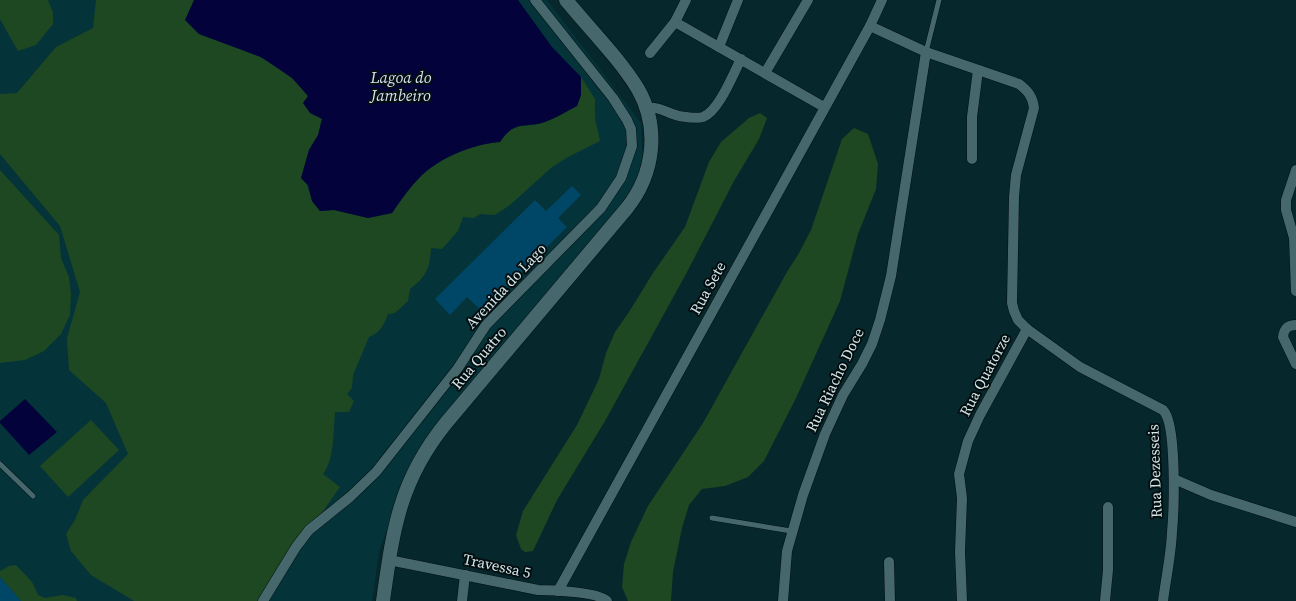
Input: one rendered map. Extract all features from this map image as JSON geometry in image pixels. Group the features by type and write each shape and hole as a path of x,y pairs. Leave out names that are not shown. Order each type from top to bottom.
{"main road":[{"name":"Rua Quatro","path":"383,601 392,540 402,500 409,482 428,446 635,198 647,173 652,147 651,133 646,108 638,90 625,70 566,0"}],"street":[{"name":"Avenida do Lago","path":"263,601 296,547 309,530 350,497 376,472 458,368 486,325 601,208 621,178 632,146 631,129 627,120 613,98 535,0"},
{"path":"719,46 738,0"},
{"path":"765,73 808,0"},
{"name":"Rua Sete","path":"558,590 870,26 882,0"},
{"path":"650,53 675,22 683,1"},
{"path":"675,22 824,107"},
{"path":"870,26 926,52 978,70 972,117 972,159"},
{"name":"Rua Riacho Doce","path":"783,601 786,551 791,531 825,434 843,395 865,357 880,320 892,276 926,52"},
{"path":"646,108 655,107 688,118 703,117 716,106 741,59"},
{"name":"Rua Quatorze","path":"962,601 960,552 962,498 958,474 968,441 980,415 1027,329 1018,320 1012,304 1014,197 1016,174 1034,108 1034,101 1030,94 1019,84 978,70"},
{"path":"1296,170 1286,200 1286,210 1294,238 1296,291"},
{"path":"1296,325 1290,325 1286,328 1283,337 1296,364"},
{"name":"Rua Dezesseis","path":"1027,329 1080,367 1166,412 1171,430 1174,479 1172,532 1163,601"},
{"path":"1174,479 1211,495 1296,522"},
{"path":"1106,601 1108,506"},
{"name":"Travessa 5","path":"389,560 538,590 558,590 603,599"},
{"path":"889,562 890,601"},
{"path":"462,601 465,575"},
{"path":"537,601 538,590"}],"lane":[{"path":"926,52 940,0"},
{"path":"0,464 33,496"},
{"path":"712,518 791,531"}],"shaded area":[{"path":"0,0 547,0 641,123 643,166 626,206 404,485 379,551 372,601 0,601"}],"green space":[{"path":"0,0 48,0 53,13 53,24 36,45 18,51 0,19"},
{"path":"96,0 194,0 199,34 260,57 282,70 297,82 322,119 318,135 309,150 301,178 307,185 312,201 320,211 334,210 368,218 392,213 417,180 429,169 448,157 479,145 500,142 505,135 515,128 545,122 577,106 581,95 581,77 595,99 595,118 600,141 552,167 510,205 495,215 480,214 474,218 463,217 458,231 442,249 431,248 430,261 426,272 410,289 408,301 395,313 388,314 381,328 369,337 353,375 352,388 347,394 354,401 349,412 335,412 332,452 323,474 340,487 260,601 134,601 91,575 71,551 66,534 75,520 83,500 128,454 106,403 69,370 67,338 80,292 60,226 0,154 0,94 17,93 56,47 93,28"},
{"path":"760,113 767,118 759,139 734,181 686,274 605,421 557,500 533,551 525,552 521,549 516,535 523,511 577,425 599,379 606,353 615,332 685,227 709,162 721,142 749,118"},
{"path":"854,128 868,134 878,164 876,189 858,234 840,301 796,398 764,461 748,477 725,486 702,489 689,505 673,572 671,601 628,601 622,587 624,564 631,542 648,506 703,423 799,253 811,230 842,139"},
{"path":"0,170 59,235 61,258 69,277 71,294 70,315 61,334 44,351 25,360 0,363"},
{"path":"91,420 119,450 68,497 40,466"},
{"path":"16,565 32,582 38,595 45,598 63,595 76,598 77,601 21,601 0,577 0,571 9,566"}],"water":[{"name":"Lagoa do Jambeiro","path":"194,0 518,0 552,47 581,77 581,95 577,106 553,119 538,124 515,127 500,142 479,145 438,163 417,180 392,213 368,218 334,210 320,211 312,201 308,185 301,178 309,150 318,135 322,119 310,113 303,103 308,96 292,78 261,57 199,34 185,20"},
{"path":"25,399 57,432 29,455 0,423"}],"building":[{"path":"572,186 581,195 558,218 567,227 482,311 467,297 450,315 435,299 535,200 546,211"},
{"path":"0,577 21,601 0,601"}]}
